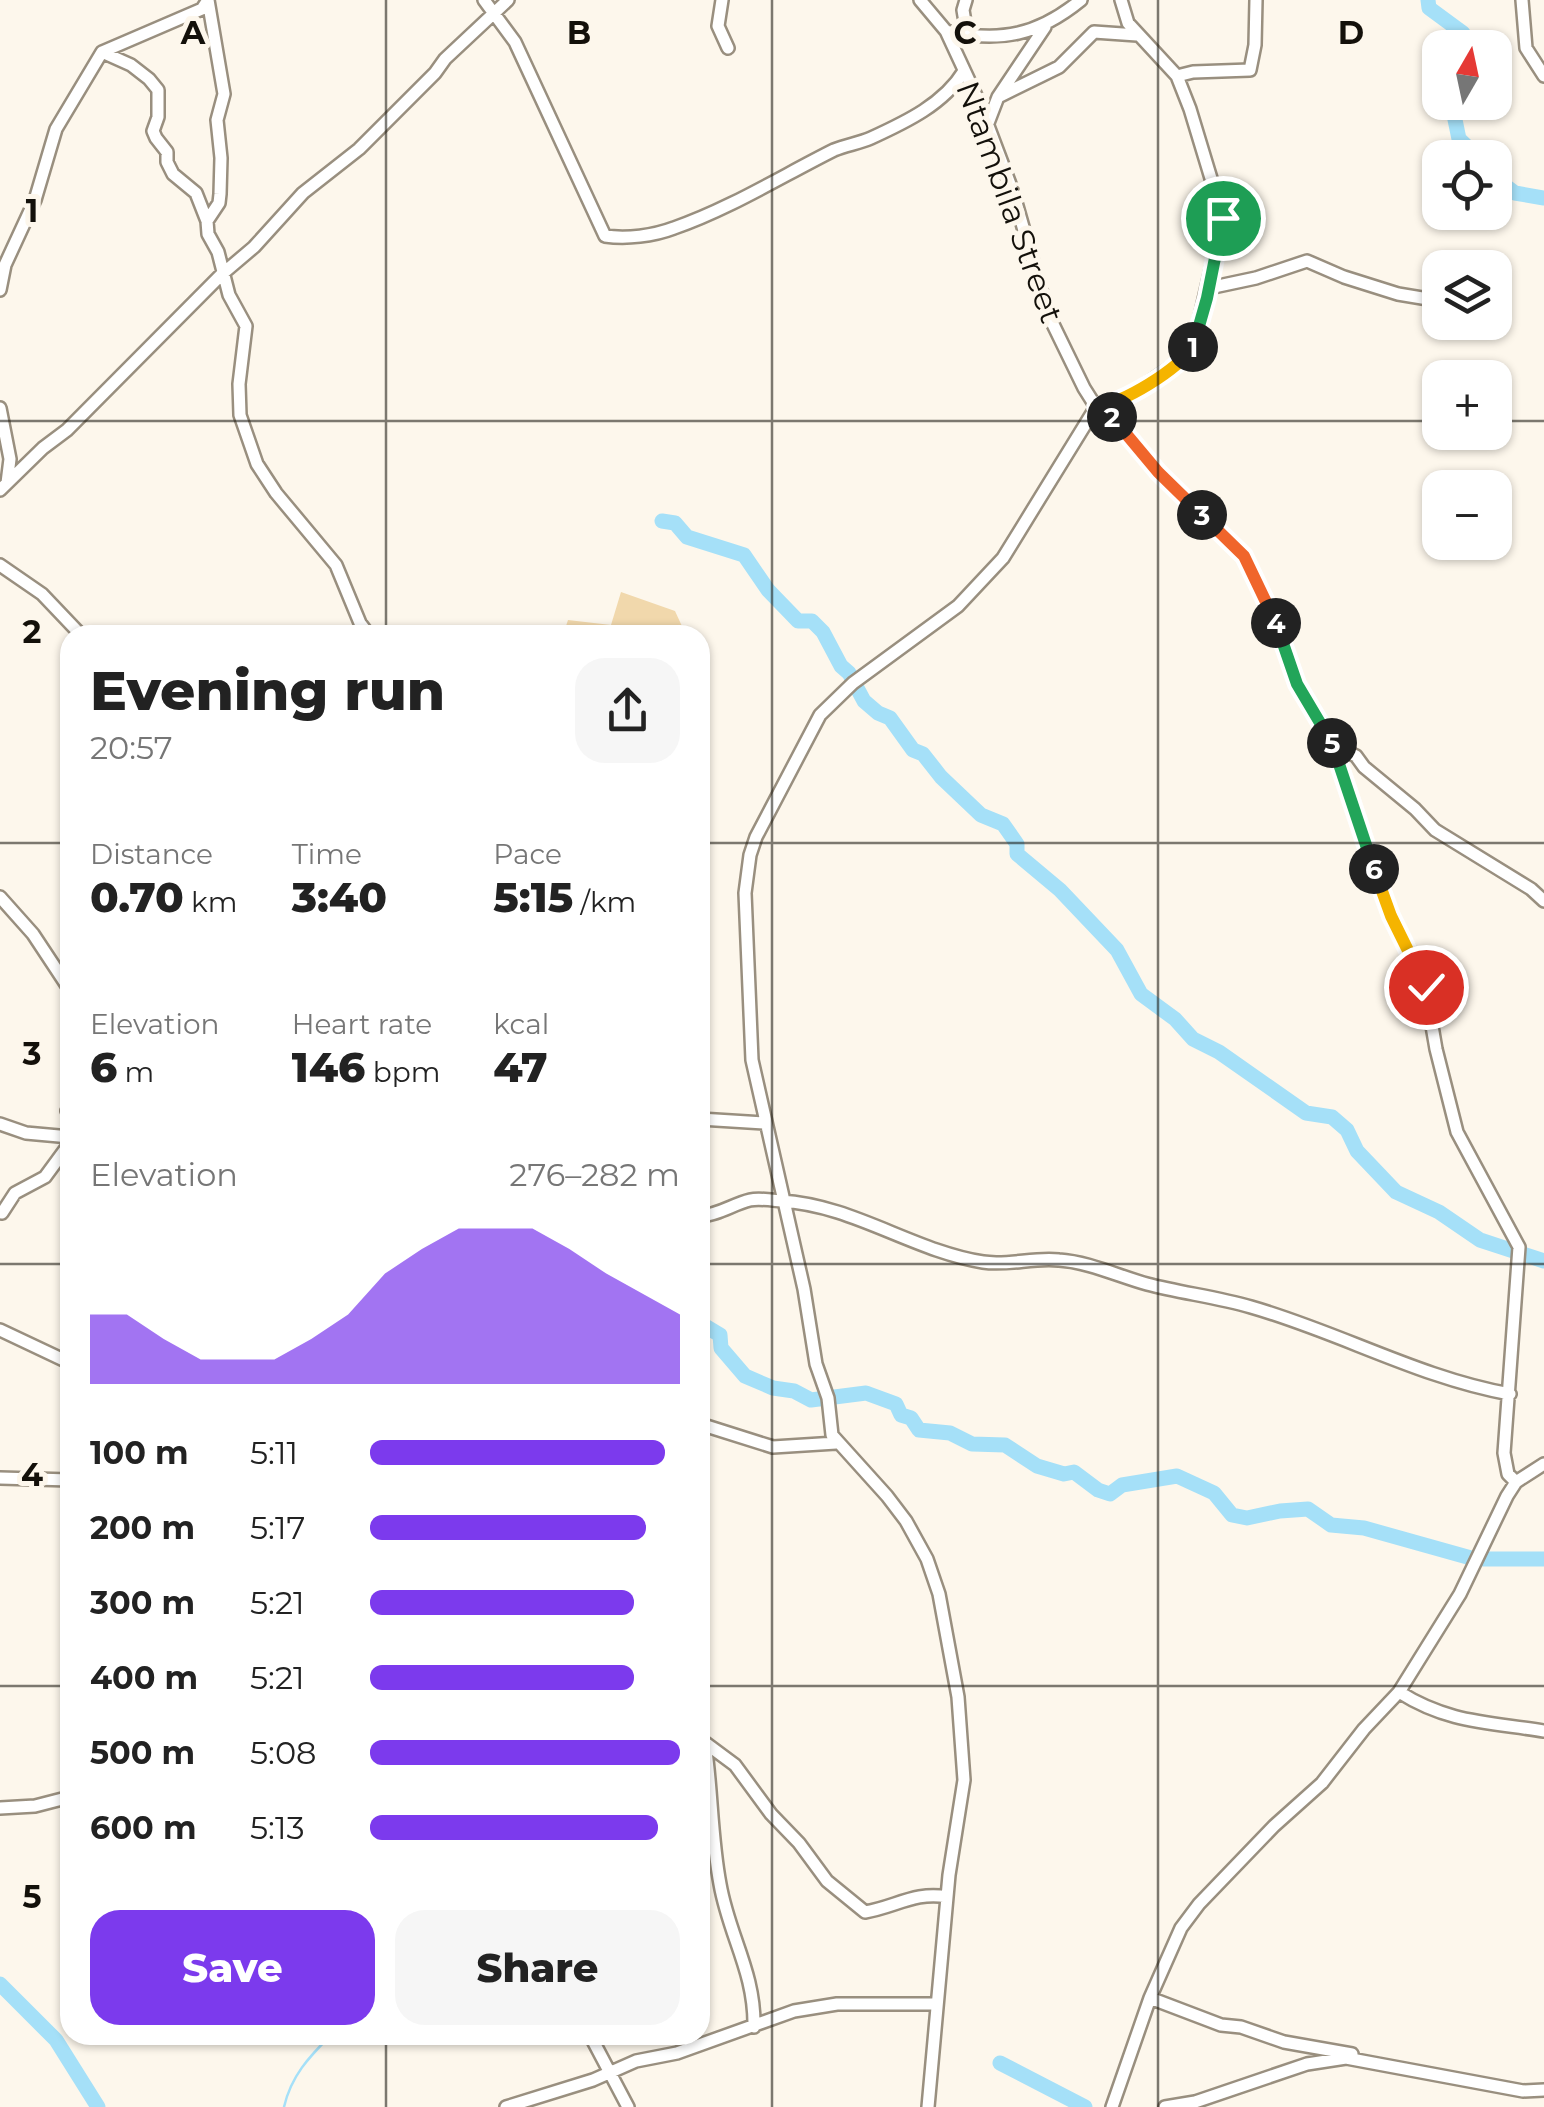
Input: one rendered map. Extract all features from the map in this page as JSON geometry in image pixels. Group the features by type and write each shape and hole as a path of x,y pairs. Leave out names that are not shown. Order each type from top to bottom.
{"street":[{"path":"0,290 4,265 34,200 56,129 102,52 202,9 208,0"},
{"path":"208,0 224,94 217,120 220,194 208,221 208,234 246,326 238,399 250,446 276,493 336,565 362,625"},
{"path":"484,0 515,42 605,236 616,238 672,229 835,150 870,138 944,98 964,71"},
{"path":"4,486 67,430 254,247 310,186 359,150 445,59 508,0"},
{"path":"722,0 718,26 728,48"},
{"name":"Ntambila Street","path":"920,0 946,31 988,123 1013,192 1048,314 1096,407 1110,416 1158,472 1244,556 1262,590 1297,684 1330,737"},
{"path":"966,0 967,34"},
{"path":"946,31 1025,34 1048,24 1081,0"},
{"path":"928,2107 935,2004 964,1780 958,1697 939,1594 927,1559 906,1520 876,1482 836,1443 830,1427 828,1398 816,1364 786,1201 764,1123 750,1039 746,878 756,836 820,715 853,683 958,606 990,574 1096,407 1133,393 1186,356 1197,336 1219,244 1222,211 1176,76 1137,35 1124,16 1121,0"},
{"path":"1176,76 1250,70 1256,0"},
{"path":"1522,0 1526,48 1544,76"},
{"path":"988,123 998,98 1048,24"},
{"path":"998,98 1059,66 1094,32 1137,35"},
{"path":"102,52 132,65 158,90 156,138 167,152 173,174 196,194 208,221"},
{"path":"1209,288 1307,261 1344,277 1422,298"},
{"path":"0,408 9,448 4,486"},
{"path":"0,565 42,594 71,625"},
{"path":"1330,737 1415,808 1435,830 1531,889 1544,902"},
{"path":"1330,737 1391,916 1423,974 1457,1132 1519,1247 1504,1453 1508,1474 1516,1482"},
{"path":"0,897 60,973"},
{"path":"710,1120 764,1123"},
{"path":"0,1124 26,1134 60,1139"},
{"path":"2,1213 15,1192 48,1173 60,1155"},
{"path":"710,1214 752,1200 786,1201 856,1216 901,1237 978,1261 1075,1262 1172,1290 1252,1307 1476,1389 1510,1394"},
{"path":"0,1330 60,1357"},
{"path":"710,1427 773,1447 836,1443"},
{"path":"1112,2107 1173,1943 1199,1904 1274,1826 1322,1783 1399,1692 1460,1594 1516,1482 1544,1464"},
{"path":"0,1478 60,1480"},
{"path":"1399,1692 1428,1710 1478,1724 1544,1731"},
{"path":"710,1747 736,1765 770,1814 799,1843 826,1880 865,1912 927,1893 947,1897"},
{"path":"0,1808 60,1800"},
{"path":"710,1805 720,1886 755,1997 754,2026"},
{"path":"1150,1998 1221,2025 1370,2061 1523,2091 1544,2090"},
{"path":"710,2040 794,2011 825,2006 935,2004"},
{"path":"595,2045 628,2107"},
{"path":"506,2107 695,2045"},
{"path":"1166,2107 1195,2102 1328,2059 1370,2061"}],"shaded area":[{"path":"621,592 675,611 681,625 611,625"},
{"path":"568,620 611,625 566,625"}],"waterway":[{"path":"1428,0 1429,8 1459,30"},
{"path":"1455,120 1460,140"},
{"path":"1512,191 1544,198"},
{"path":"662,521 675,523 687,537 744,555 768,590 798,621 812,621 823,632 864,701 890,718 913,750 923,754 981,815 1003,824 1017,844 1017,854 1060,890 1117,950 1141,994 1175,1019 1193,1039 1219,1052 1306,1113 1332,1117 1347,1130 1357,1151 1396,1192 1439,1212 1480,1240 1544,1261"},
{"path":"710,1329 720,1335 721,1348 745,1376 773,1388 794,1391 811,1400 866,1393 896,1404 901,1415 911,1418 919,1430 950,1433 972,1444 1005,1445 1037,1466 1064,1474 1074,1472 1110,1494 1122,1485 1177,1476 1214,1493 1232,1515 1247,1518 1308,1509 1331,1525 1364,1528 1471,1558"},
{"path":"1483,1559 1544,1559"},
{"path":"0,1984 56,2040 98,2107"},
{"path":"284,2107 296,2076 321,2045"},
{"path":"1000,2063 1085,2107"}],"route":[{"path":"1223,218 1193,347 1174,366 1133,393 1096,407 1133,438 1158,472 1234,545 1252,568 1297,684 1330,737 1391,916 1423,974 1426,987"}]}
